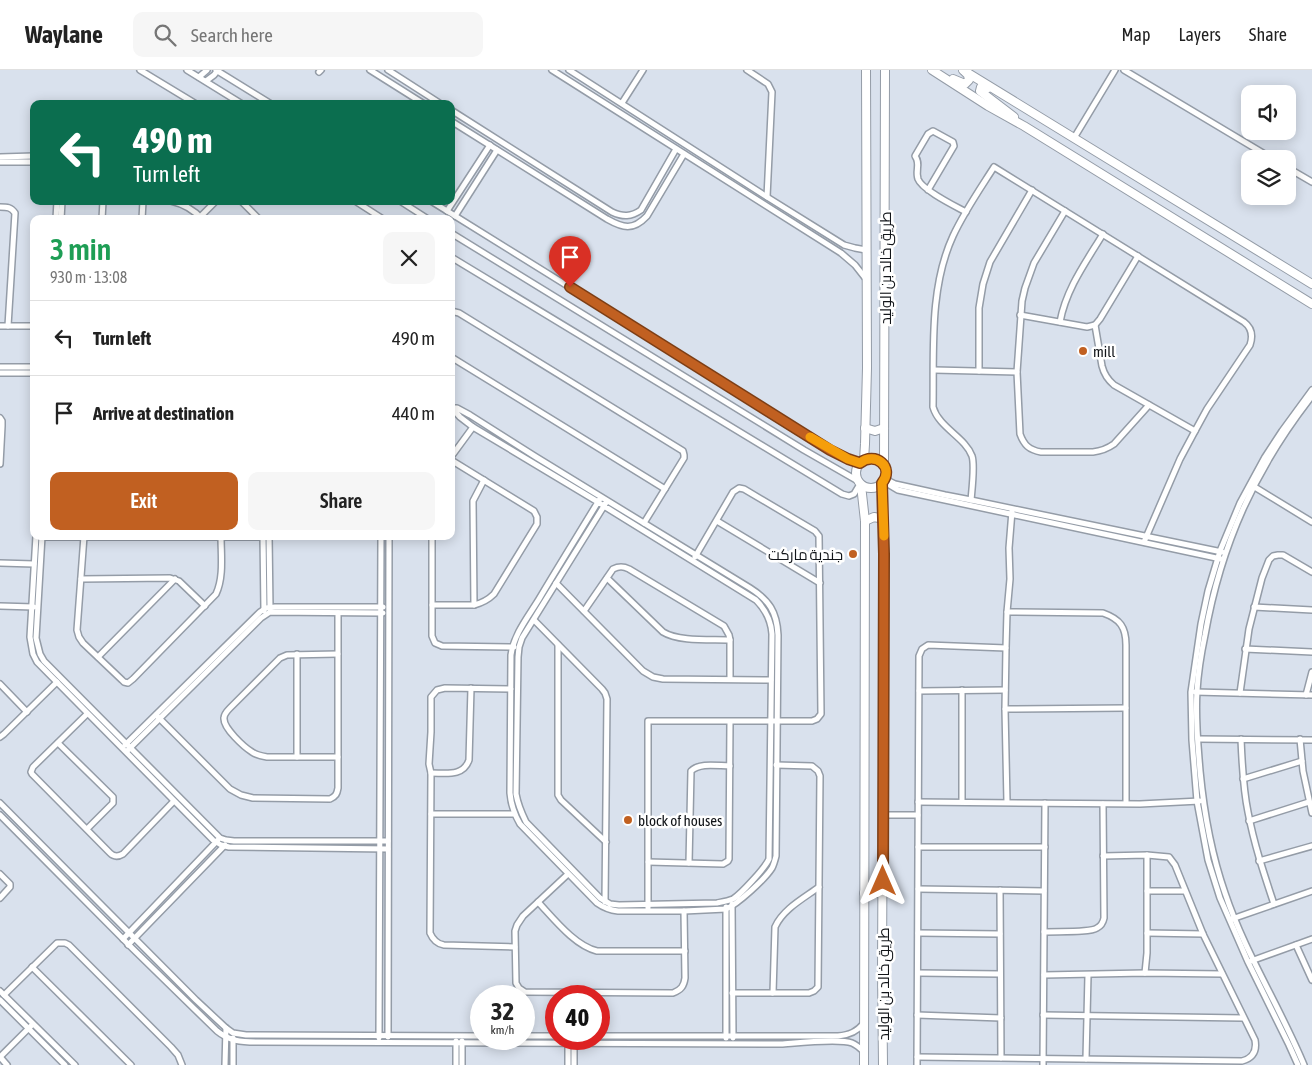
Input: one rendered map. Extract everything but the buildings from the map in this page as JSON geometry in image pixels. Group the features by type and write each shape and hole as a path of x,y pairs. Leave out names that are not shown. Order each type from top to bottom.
{"street":[{"path":"140,70 189,100"},
{"path":"187,70 236,100"},
{"path":"200,77 207,70"},
{"path":"206,81 217,70 265,100"},
{"path":"370,70 413,100"},
{"path":"388,70 433,100"},
{"path":"552,70 840,253 855,265 866,279"},
{"path":"569,70 822,231 844,244 866,250"},
{"path":"622,103 643,70"},
{"path":"747,70 768,84 772,92 768,197"},
{"name":"طريق خالد بن الوليد","path":"862,462 867,368 866,70"},
{"name":"طريق خالد بن الوليد","path":"884,466 885,70"},
{"path":"932,70 965,84 969,80 968,75 963,70"},
{"path":"932,70 1312,304"},
{"path":"963,70 1312,284"},
{"path":"1074,138 1115,70"},
{"path":"1124,70 1258,150"},
{"path":"1012,100 984,86 980,87 980,91 1024,126"},
{"path":"455,113 612,212 620,215 627,216 641,210 676,149"},
{"path":"455,123 616,224 626,227 642,222 648,216 684,154"},
{"path":"928,190 954,146 953,142 933,131 928,134 915,156 919,163 917,171 919,182 928,190 966,212"},
{"path":"455,199 490,145"},
{"path":"455,235 865,487 875,488 883,480 884,466 882,463 873,458 862,462 848,459 830,450 455,216 498,150"},
{"path":"0,157 30,156"},
{"path":"0,162 30,162"},
{"path":"971,500 973,459 971,454 966,446 934,412 933,408 935,315 938,280 952,236 994,167 1244,322 1249,327 1252,338 1250,345 1207,409 1195,431 1180,459 1144,542"},
{"path":"1296,173 1312,182"},
{"path":"554,185 558,178"},
{"path":"978,371 978,308 982,284 990,262 1032,190"},
{"path":"185,205 198,215"},
{"path":"204,215 212,205"},
{"path":"245,205 255,215"},
{"path":"361,205 377,215"},
{"path":"406,205 422,215"},
{"path":"437,205 453,215"},
{"path":"447,211 451,205"},
{"path":"0,207 9,207 15,213 8,326"},
{"path":"1065,211 1034,263 1022,301 1017,372 1020,434 1028,448 1034,451 1093,452 1108,448 1114,444 1149,405"},
{"path":"817,238 822,231"},
{"path":"1060,322 1069,291 1103,234"},
{"path":"1020,315 1087,327 1094,325 1100,319 1138,256"},
{"path":"455,259 842,494 849,496 854,494 860,483 856,472 862,462"},
{"path":"455,312 683,452 684,458 644,524"},
{"path":"1094,325 1102,366 1106,377 1114,386 1195,431"},
{"path":"0,326 30,326"},
{"path":"455,360 665,489"},
{"path":"0,367 30,367"},
{"path":"934,370 1017,372"},
{"path":"0,373 30,373"},
{"path":"1223,552 1240,503 1265,457 1312,390"},
{"path":"1298,1065 1232,918 1220,898 1208,860 1192,740 1194,692 1201,624 1208,591 1223,552 1253,486 1280,440 1312,396"},
{"path":"455,409 470,415 600,500"},
{"path":"455,411 473,427 644,524 759,594 768,602 774,612 778,635 769,859 764,867 729,900 717,903 618,911 603,908 520,824 514,814 510,793 512,647 516,637 600,500"},
{"path":"0,418 2,426 0,464"},
{"path":"455,452 473,427"},
{"path":"865,428 875,431 884,428"},
{"path":"432,605 474,605 488,600 494,594 538,520 534,511 455,461"},
{"path":"474,605 473,501 484,480"},
{"path":"883,480 1220,559"},
{"path":"883,480 898,490 1223,552"},
{"name":"طريق خالد بن الوليد","path":"883,480 883,1065"},
{"name":"طريق خالد بن الوليد","path":"860,483 864,521 864,1065"},
{"path":"1253,486 1312,522"},
{"path":"648,908 648,721 812,722 818,719 820,714 819,536 774,506 739,488 733,492 692,561"},
{"path":"605,503 692,561 756,600 762,606 771,626 771,680 774,722"},
{"path":"605,503 522,638 519,647 516,794 520,811 526,822 605,902 684,911 729,908 740,901 771,870 775,861 776,765 773,751"},
{"path":"1007,802 1005,690 1007,612 1010,579 1009,548 1012,511"},
{"path":"864,521 874,517 884,520"},
{"path":"717,521 820,583"},
{"path":"36,540 34,564 36,638 37,646 44,661 174,801 218,840 388,841"},
{"path":"42,540 30,637 33,654 37,662 87,714 126,748 224,846 388,849"},
{"path":"84,540 77,630 79,637 124,682 128,683 216,594 220,583 221,540"},
{"path":"265,540 267,611"},
{"path":"379,1043 381,540"},
{"path":"388,1043 389,540"},
{"path":"432,540 432,636 435,643 442,646 519,647"},
{"path":"1240,693 1245,649 1266,565 1273,556 1278,554 1312,572"},
{"path":"0,564 34,564"},
{"path":"584,611 613,568 624,566 724,626 730,635 730,680"},
{"path":"381,568 389,567"},
{"path":"81,579 170,578 182,584 205,606"},
{"path":"607,578 667,635 679,638 730,640"},
{"path":"98,657 174,579"},
{"path":"556,583 649,675 663,679 771,680"},
{"path":"0,606 35,607"},
{"path":"335,611 389,607"},
{"path":"1254,608 1312,610"},
{"path":"158,717 230,789 241,795 246,797 335,797 338,793 338,654 335,611"},
{"path":"126,748 260,612 335,611 389,613"},
{"path":"1007,612 1103,613 1113,617 1121,624 1126,634 1126,803"},
{"path":"534,620 605,693 607,699 605,902"},
{"path":"558,645 558,795 606,842"},
{"path":"917,1065 919,656 922,649 928,645 1006,648"},
{"path":"1245,649 1312,652"},
{"path":"338,654 297,654 280,658 230,708 224,718 228,730 253,753 267,758 338,757"},
{"path":"297,654 297,757"},
{"path":"1194,692 1309,695 1312,672"},
{"path":"0,737 61,678"},
{"path":"0,684 28,712"},
{"path":"511,689 440,688 431,697 429,764 431,773 430,933 437,943 444,946 515,947"},
{"path":"431,773 457,772 465,768 469,760 470,688"},
{"path":"962,690 962,802"},
{"path":"919,691 1005,690"},
{"path":"1194,692 1200,801"},
{"path":"1005,708 1126,708"},
{"path":"87,714 33,767 31,772 112,855 120,856 174,801"},
{"path":"648,862 723,864 729,859 730,722"},
{"path":"380,735 388,735"},
{"path":"1198,739 1312,740"},
{"path":"1241,739 1243,779 1250,821 1259,861 1274,904"},
{"path":"1300,740 1312,813"},
{"path":"58,742 113,797 113,803 87,829"},
{"path":"1243,779 1302,761"},
{"path":"732,993 812,993 818,987 820,776 812,766 776,765"},
{"path":"689,863 691,771 699,766 730,766"},
{"path":"918,802 1155,804 1200,801"},
{"path":"1250,821 1309,802"},
{"path":"0,803 196,1000 226,1028 233,1032 246,1035 470,1036"},
{"path":"1043,1065 1045,803"},
{"path":"1044,932 1092,930 1100,926 1104,918 1102,804"},
{"path":"431,814 514,814"},
{"path":"883,814 918,815"},
{"path":"0,815 128,945 217,1031 233,1041 379,1043 545,1041"},
{"path":"122,939 218,840"},
{"path":"128,945 230,840"},
{"path":"539,844 543,840"},
{"path":"1259,861 1312,846"},
{"path":"918,847 1045,847"},
{"path":"917,1057 1246,1060 1255,1053 1255,1040 1203,934 1175,865 1169,857 1147,855 1103,856"},
{"path":"1145,973 1147,953 1147,855"},
{"path":"0,874 10,884 10,887 0,898"},
{"path":"568,874 517,925 515,931 516,982 519,988 525,992 673,993 681,989 685,982 684,911"},
{"path":"773,993 775,927 777,922 786,912 819,887"},
{"path":"918,889 1044,891"},
{"path":"1000,890 1001,1058"},
{"path":"1147,891 1185,891"},
{"path":"1232,918 1312,891"},
{"path":"82,898 88,892"},
{"path":"864,893 883,893"},
{"path":"726,1043 729,900"},
{"path":"538,902 578,942 591,950 685,951"},
{"path":"729,908 733,1043"},
{"path":"918,933 1000,934"},
{"path":"1147,933 1203,934"},
{"path":"1251,961 1312,939"},
{"path":"65,1065 1,995 57,943 69,945 178,1054 182,1065"},
{"path":"1296,945 1312,980"},
{"path":"1251,961 1295,1043 1304,1065"},
{"path":"32,967 131,1065"},
{"path":"918,974 1000,974"},
{"path":"1044,974 1222,974"},
{"path":"1086,1059 1088,974"},
{"path":"190,1005 196,1000"},
{"path":"379,1010 388,1010"},
{"path":"918,1015 1001,1018"},
{"path":"1043,1016 1243,1018"},
{"path":"610,1036 842,1035 855,1032 864,1022"},
{"path":"8,1065 0,1057 30,1026"},
{"path":"30,1026 74,1065"},
{"path":"225,1065 226,1028"},
{"path":"233,1032 233,1065"},
{"path":"456,1065 459,1035"},
{"path":"610,1042 781,1044 841,1041 857,1045 864,1053"},
{"path":"459,1043 462,1065"},
{"path":"568,1065 570,1050"},
{"path":"572,1050 574,1065"}],"slow traffic":[{"path":"810,437 848,459 860,463 873,458 882,463 886,471 886,476 882,483 884,536"}],"place":[{"name":"mill","path":"1083,351"},
{"name":"جندية ماركت","path":"853,554"},
{"name":"block of houses","path":"628,820"}],"route":[{"path":"570,287 830,450 860,463 873,458 884,466 886,476 882,483 884,520 883,881"}]}
